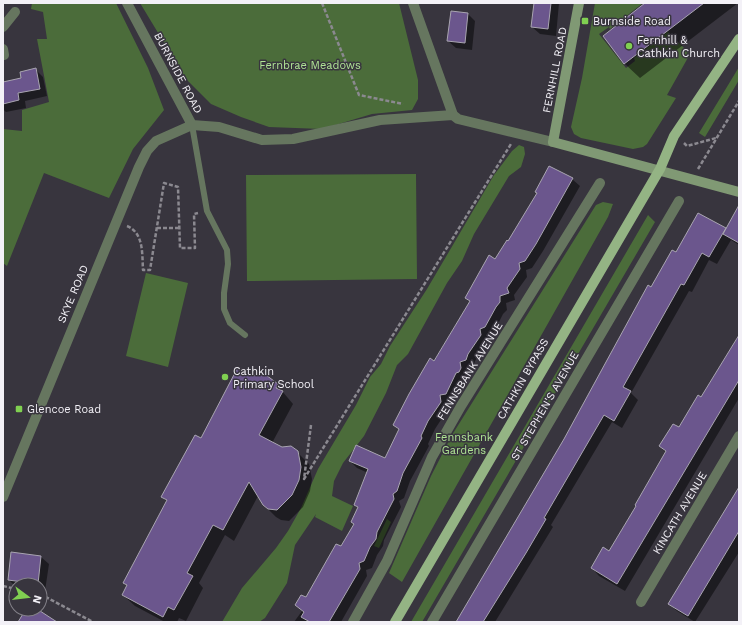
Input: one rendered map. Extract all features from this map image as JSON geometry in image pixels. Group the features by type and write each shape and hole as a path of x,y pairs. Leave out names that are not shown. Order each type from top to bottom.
{"main road":[{"name":"CATHKIN BYPASS","path":"396,622 660,169 674,136 739,39"}],"street":[{"name":"BURNSIDE ROAD","path":"127,3 192,125 220,127 262,140 294,139 380,120 453,115 474,123 660,169 692,180 739,192"},
{"path":"413,3 453,115"},
{"name":"FERNHILL ROAD","path":"553,142 579,3"},
{"path":"3,27 16,12"},
{"name":"SKYE ROAD","path":"4,491 142,162 156,141 192,125"},
{"name":"FENNSBANK AVENUE","path":"353,622 387,561 432,457 461,406 600,183"},
{"name":"ST STEPHEN'S AVENUE","path":"432,622 678,201"},
{"name":"KINCATH AVENUE","path":"641,602 739,436"}],"lane":[{"path":"192,125 207,211 227,250 228,264 224,293 224,309 230,323 245,335"}],"path":[{"path":"322,3 359,95 406,105"},
{"path":"692,180 739,101"},
{"path":"674,136 687,146 716,138"},
{"path":"311,425 304,479 512,142"},
{"path":"127,226 132,228 140,238 143,270 150,270 164,183 178,187 180,248 196,248 194,214 207,211"},
{"path":"157,228 179,228"},
{"path":"48,598 93,622"}],"green space":[{"path":"32,3 116,3 148,68 164,110 133,149 109,198 44,173 7,266 3,263 3,129 22,131 22,110 49,102 37,39 47,39 43,12 31,9"},
{"name":"Fernbrae Meadows","path":"140,3 399,3 418,80 418,99 412,110 372,114 322,129 269,127 211,104 186,79"},
{"path":"595,3 643,3 610,29 609,27 599,34 626,68 635,61 634,58 668,32 690,54 667,95 676,98 647,144 643,147 633,149 581,138 574,134 571,127 582,78"},
{"path":"739,67 739,80 705,137 699,133"},
{"path":"519,145 524,147 525,154 521,167 509,176 474,234 462,261 447,283 408,354 397,365 386,393 364,436 343,463 334,481 332,496 353,506 342,531 315,517 316,514 295,545 287,583 265,618 259,622 222,622 242,588 276,548 288,531 301,508 318,469 356,405 370,377 381,364 390,346 427,289 494,175 512,151"},
{"path":"416,174 417,279 247,281 246,175"},
{"name":"Fennsbank Gardens","path":"603,202 613,204 608,217 402,582 389,573 431,476 452,435 596,205"},
{"path":"648,215 655,222 422,622 411,622"},
{"path":"146,273 188,283 168,367 126,356"},
{"path":"387,519 391,522 379,548 374,546"}],"building":[{"path":"534,3 551,3 548,29 531,27"},
{"name":"Fernhill & Cathkin Church","path":"645,3 704,3 624,64 603,36"},
{"path":"451,11 468,13 465,43 447,41"},
{"path":"36,68 40,89 18,93 19,100 3,104 3,82 21,78 20,72"},
{"path":"549,166 573,178 536,244 525,261 519,263 520,269 507,288 509,293 500,296 500,302 485,327 480,329 481,335 468,354 466,360 460,362 461,368 459,372 456,373 446,394 440,395 441,402 428,421 421,436 422,438 403,473 397,491 393,494 394,499 377,532 376,539 370,547 364,561 359,563 360,569 329,622 310,622 301,617 304,612 295,605 301,595 306,597 336,544 341,546 354,524 351,522 358,507 354,505 368,469 349,461 356,445 385,458 399,429 393,425 409,394 430,358 434,361 470,301 465,298 489,255 495,259 507,240 508,241 537,193 535,192"},
{"path":"739,205 739,243 723,234"},
{"path":"698,213 726,228 709,257 702,253 684,285 681,284 623,387 631,391 614,421 604,415 544,518 546,519 483,622 456,622 564,439 648,285 651,287 672,250 676,252"},
{"path":"739,335 739,380 617,584 591,568 603,547 609,551 636,506 635,505 666,451 659,446 673,424 679,427 698,395 701,397"},
{"path":"238,367 254,376 258,369 278,384 276,388 283,391 259,435 282,447 291,446 298,451 301,467 299,480 292,495 277,510 268,509 263,505 249,482 223,530 213,525 187,573 193,576 174,610 168,607 163,617 122,595 127,585 123,583 167,500 161,497 195,435 201,438"},
{"path":"739,487 739,531 688,616 668,604"},
{"path":"11,552 41,556 39,577 8,577"},
{"path":"48,616 57,622 18,622 21,617"}],"place":[{"name":"Burnside Road","path":"585,21"},
{"name":"Fernhill & Cathkin Church","path":"629,46"},
{"name":"Cathkin Primary School","path":"225,377"},
{"name":"Glencoe Road","path":"19,409"}]}
